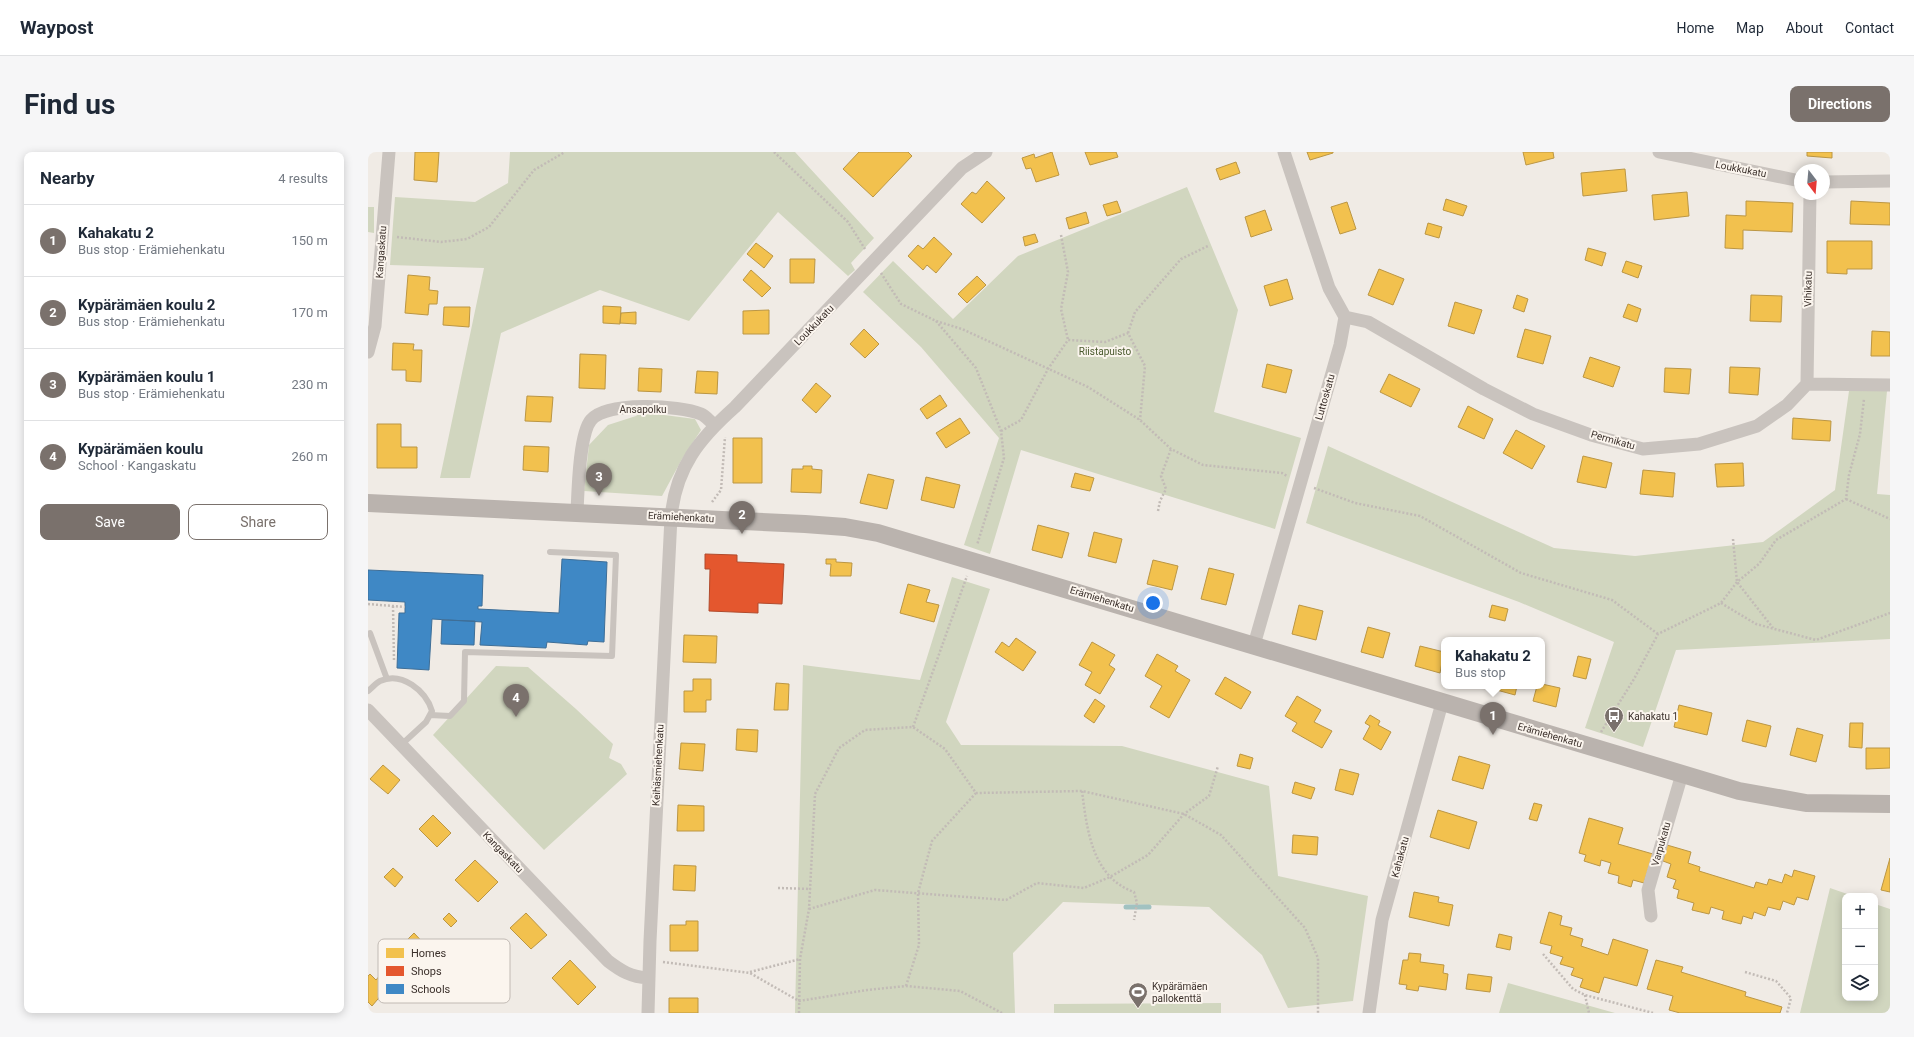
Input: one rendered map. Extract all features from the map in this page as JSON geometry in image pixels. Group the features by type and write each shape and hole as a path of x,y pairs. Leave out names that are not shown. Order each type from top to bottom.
{"street":[{"name":"Kangaskatu","path":"368,352 375,326 389,152"},
{"name":"Loukkukatu","path":"671,517 672,500 678,481 702,438 714,425 736,407 874,263 962,168 986,152"},
{"path":"1284,152 1329,288 1345,317"},
{"name":"Loukkukatu","path":"1659,152 1794,179"},
{"path":"1830,182 1890,181"},
{"name":"Vihikatu","path":"1807,384 1810,200"},
{"name":"Permikatu","path":"1345,317 1368,322 1533,414 1591,435 1643,449 1699,444 1757,426 1787,405 1807,384"},
{"name":"Luttoskatu","path":"1254,645 1340,345 1345,317"},
{"path":"1807,384 1890,385"},
{"name":"Ansapolku","path":"578,512 583,441 591,420 602,412 620,408 638,407 684,410 702,414 714,425"},
{"name":"Erämiehenkatu","path":"368,503 709,518 845,527 898,538 1442,703 1739,791 1780,799 1848,805 1890,804"},
{"name":"Keihäsmiehenkatu","path":"648,1013 648,978 671,517"},
{"name":"Kahakatu","path":"1368,1013 1382,920 1442,703"},
{"name":"Kangaskatu","path":"368,710 608,961 624,973 636,977 648,978"},
{"name":"Varpukatu","path":"1650,916 1648,890 1682,774"}],"lane":[{"path":"430,715 450,716 464,701 465,652 612,656 616,555 550,552"},
{"path":"370,633 391,679"},
{"path":"368,691 380,681 391,679 414,685 428,700 432,711 426,722 401,745"}],"path":[{"path":"384,219 398,238 441,242 467,239 489,227 534,170 565,152"},
{"path":"774,152 848,222 901,304 936,321 962,329 1088,387 1140,420 1171,449 1203,465 1282,473 1301,483 1355,503 1420,516 1521,573 1612,600 1658,634"},
{"path":"1001,431 1021,420 1048,369 1068,340 1061,309 1068,272 1061,236"},
{"path":"1140,420 1146,366 1128,334 1135,312 1181,259 1208,246"},
{"path":"913,727 972,560 1004,458 1001,431 976,368 936,321"},
{"path":"1068,340 1105,342 1128,334"},
{"path":"1846,498 1849,475 1860,434 1866,384"},
{"path":"709,518 711,504 721,490 726,435 714,425"},
{"path":"1158,511 1160,501 1166,489 1161,476 1171,449"},
{"path":"1846,498 1890,519"},
{"path":"1592,747 1634,679 1658,634 1721,603 1737,582 1759,564 1776,540 1846,498"},
{"path":"1733,540 1737,582 1774,628"},
{"path":"1721,603 1756,624 1816,640 1890,613"},
{"path":"368,604 405,607"},
{"path":"391,679 393,606"},
{"path":"799,1013 800,959 811,889 815,794 839,748 866,730 913,727 945,749 976,793"},
{"path":"809,909 875,890 1006,900 1037,883 1084,888 1110,877 1148,855 1184,814 1209,796 1218,766"},
{"path":"1082,791 1088,833 1097,859 1110,877 1122,888 1134,892 1137,903 1137,912 1134,920"},
{"path":"906,986 919,945 918,893 932,841 976,793 1082,791 1184,814 1221,835 1305,928 1318,958 1318,1013"},
{"path":"778,888 811,889"},
{"path":"1543,954 1573,989 1585,995 1644,1012 1653,1013"},
{"path":"649,961 750,972 800,959"},
{"path":"750,972 799,1001 867,990 906,986 960,991 1002,1013"},
{"path":"1745,972 1776,981 1791,998 1787,1013"},
{"path":"1585,995 1589,1013"}],"green space":[{"path":"510,152 795,152 874,238 851,263 855,270 848,276 778,212 689,321 600,290 501,333 470,478 440,478 484,268 390,265 395,197 475,202 508,183"},
{"name":"Riistapuisto","path":"1187,187 1238,310 1214,412 1301,438 1275,529 1021,450 990,554 964,545 999,438 921,347 863,292 893,261 953,319 1018,256"},
{"path":"368,207 374,207 374,233 368,232"},
{"path":"1849,391 1887,391 1877,494 1890,495 1890,639 1676,650 1643,747 1585,728 1614,642 1519,602 1306,523 1328,446 1554,548 1635,556 1763,542 1835,490"},
{"path":"641,412 695,419 701,430 682,459 662,496 584,491 589,445 608,425 636,416"},
{"path":"952,577 990,589 946,722 961,745 1122,746 1269,786 1278,876 1368,896 1353,1001 1288,1008 1262,955 1209,907 1063,902 1013,953 1015,1013 795,1013 803,665 920,680"},
{"path":"496,666 528,667 613,744 609,758 621,764 627,774 544,850 433,735"},
{"path":"1830,888 1844,893 1842,893 1842,1001 1878,1001 1878,905 1890,909 1890,1013 1800,1013"},
{"path":"1508,983 1615,1013 1499,1013"},
{"name":"Kypärämäen pallokenttä","path":"1221,1003 1221,1013 1054,1013 1054,1004"}],"building: Homes":[{"path":"415,152 439,152 437,182 414,180"},
{"path":"859,152 908,152 912,156 873,197 843,169"},
{"path":"1052,152 1059,175 1036,182 1031,168 1026,169 1022,158 1034,154 1035,158"},
{"path":"1085,152 1116,152 1118,157 1090,165"},
{"path":"1307,152 1333,152 1333,153 1310,160"},
{"path":"1523,152 1553,152 1554,158 1526,165"},
{"path":"1807,152 1832,152 1832,158 1807,156"},
{"path":"1236,162 1240,173 1220,180 1216,169"},
{"path":"1625,169 1627,191 1583,196 1581,173"},
{"path":"987,181 1005,198 982,223 961,204 972,192 976,194"},
{"path":"1687,192 1689,216 1654,220 1652,195"},
{"path":"1446,199 1467,206 1463,216 1443,210"},
{"path":"1117,201 1121,212 1107,216 1103,205"},
{"path":"1746,201 1793,203 1792,232 1743,230 1743,249 1725,248 1726,215 1746,216"},
{"path":"1851,201 1890,203 1890,225 1850,224"},
{"path":"1347,202 1356,229 1340,234 1331,207"},
{"path":"1265,210 1272,230 1251,237 1245,217"},
{"path":"1086,212 1089,223 1069,229 1066,218"},
{"path":"1428,223 1442,227 1439,238 1425,234"},
{"path":"1035,234 1038,242 1025,246 1023,237"},
{"path":"934,237 952,254 936,273 927,265 923,270 908,256 918,245 923,249"},
{"path":"1827,241 1872,241 1872,269 1847,269 1847,274 1827,273"},
{"path":"756,243 773,256 764,268 747,254"},
{"path":"1588,248 1606,253 1602,266 1585,260"},
{"path":"790,259 815,259 814,283 790,283"},
{"path":"1626,261 1642,266 1638,278 1622,272"},
{"path":"1379,269 1404,279 1393,305 1368,295"},
{"path":"751,270 771,288 762,297 743,280"},
{"path":"408,275 430,277 429,290 438,291 437,304 429,304 428,315 405,313"},
{"path":"977,276 986,285 967,303 958,294"},
{"path":"1287,279 1293,299 1270,306 1264,286"},
{"path":"1517,295 1528,299 1524,312 1513,308"},
{"path":"1751,295 1782,296 1781,322 1750,321"},
{"path":"1455,302 1482,310 1474,334 1448,326"},
{"path":"1628,304 1641,309 1637,322 1623,317"},
{"path":"603,306 621,307 620,324 603,323"},
{"path":"444,307 470,307 469,327 443,325"},
{"path":"769,310 769,334 743,334 743,311"},
{"path":"636,312 636,324 620,323 621,313"},
{"path":"864,329 879,344 865,358 850,344"},
{"path":"1525,329 1551,336 1543,364 1517,357"},
{"path":"1872,331 1890,332 1890,356 1871,356"},
{"path":"393,343 414,344 413,350 422,350 421,382 406,381 406,370 392,370"},
{"path":"580,354 606,355 605,389 579,388"},
{"path":"1590,357 1620,367 1613,387 1583,377"},
{"path":"1267,364 1292,370 1286,393 1262,387"},
{"path":"1730,367 1760,368 1758,395 1729,393"},
{"path":"639,368 662,369 661,392 638,391"},
{"path":"1665,368 1691,369 1689,394 1664,392"},
{"path":"697,371 718,372 717,394 695,393"},
{"path":"1389,374 1420,389 1411,407 1380,392"},
{"path":"816,383 831,396 816,413 802,400"},
{"path":"940,395 947,406 927,419 920,409"},
{"path":"527,396 553,397 551,422 525,421"},
{"path":"1468,406 1493,419 1484,439 1458,427"},
{"path":"960,418 970,433 946,448 936,433"},
{"path":"1793,418 1831,421 1830,441 1792,439"},
{"path":"377,424 401,424 401,447 417,447 417,468 377,468"},
{"path":"1516,430 1545,446 1532,469 1503,453"},
{"path":"733,438 762,438 762,483 733,483"},
{"path":"524,446 549,447 548,472 523,470"},
{"path":"1583,456 1612,463 1606,488 1577,482"},
{"path":"1743,463 1744,486 1717,487 1715,464"},
{"path":"803,466 812,466 812,469 822,470 821,493 791,492 792,469 803,469"},
{"path":"1643,470 1675,473 1673,497 1640,494"},
{"path":"1075,473 1094,478 1090,491 1071,487"},
{"path":"868,474 894,480 887,509 860,503"},
{"path":"926,477 960,485 954,508 921,500"},
{"path":"1038,525 1069,533 1062,558 1032,550"},
{"path":"1094,532 1122,539 1116,563 1088,556"},
{"path":"826,559 836,559 836,562 852,563 851,576 830,576 831,564 826,564"},
{"path":"1153,560 1178,566 1172,590 1147,584"},
{"path":"1209,568 1234,574 1226,605 1201,599"},
{"path":"908,584 930,590 926,602 939,605 934,622 900,613"},
{"path":"1299,605 1323,611 1316,640 1292,634"},
{"path":"1492,605 1508,609 1505,621 1489,617"},
{"path":"1368,627 1390,633 1383,658 1361,652"},
{"path":"684,635 717,636 716,663 683,662"},
{"path":"1016,638 1036,652 1023,671 995,652 1002,642 1009,647"},
{"path":"1092,642 1115,655 1109,665 1115,669 1100,694 1085,685 1092,672 1079,665"},
{"path":"1420,646 1441,651 1440,673 1415,666"},
{"path":"1157,654 1178,666 1175,671 1190,680 1169,718 1150,707 1162,686 1145,676"},
{"path":"1578,656 1591,659 1586,679 1573,676"},
{"path":"1225,677 1251,692 1241,709 1215,694"},
{"path":"693,679 711,679 711,700 706,700 706,712 684,712 684,691 693,691"},
{"path":"776,683 789,684 788,710 774,710"},
{"path":"1545,685 1560,688 1556,707 1533,701 1536,689 1545,689"},
{"path":"1493,689 1516,689 1515,695"},
{"path":"1297,696 1321,710 1314,722 1332,731 1322,748 1292,731 1297,723 1285,716"},
{"path":"1095,699 1105,706 1094,723 1084,716"},
{"path":"1679,705 1712,713 1707,735 1674,727"},
{"path":"1370,715 1380,721 1378,725 1391,732 1381,750 1363,739 1370,726 1365,723"},
{"path":"1747,720 1771,726 1766,747 1742,741"},
{"path":"1850,723 1863,723 1862,748 1849,747"},
{"path":"1797,728 1823,735 1816,762 1790,755"},
{"path":"737,729 758,730 757,752 736,750"},
{"path":"681,743 705,744 703,771 679,769"},
{"path":"1866,748 1890,748 1890,768 1866,769"},
{"path":"1240,754 1253,758 1250,769 1237,766"},
{"path":"1459,756 1490,765 1483,789 1452,780"},
{"path":"383,765 400,780 388,794 370,779"},
{"path":"1340,769 1359,774 1353,795 1335,790"},
{"path":"1295,782 1315,788 1311,799 1292,793"},
{"path":"1534,803 1542,805 1537,821 1529,819"},
{"path":"678,805 704,806 704,831 677,831"},
{"path":"1438,810 1477,822 1469,849 1430,837"},
{"path":"433,815 451,833 437,847 419,829"},
{"path":"1589,818 1623,828 1618,844 1653,854 1644,883 1633,880 1631,887 1618,883 1619,876 1608,873 1611,863 1601,860 1600,866 1584,861 1586,855 1579,853"},
{"path":"1293,835 1318,837 1317,855 1292,853"},
{"path":"1667,845 1691,852 1688,863 1700,867 1699,871 1754,888 1756,882 1767,885 1769,879 1782,883 1785,874 1792,877 1794,870 1815,876 1808,900 1797,897 1794,905 1783,901 1780,910 1768,907 1765,916 1754,912 1752,919 1743,916 1741,924 1722,919 1724,911 1711,907 1709,914 1692,910 1694,903 1677,898 1679,890 1673,888 1676,880 1667,877 1671,864 1663,861"},
{"path":"1890,858 1890,892 1881,890"},
{"path":"475,860 498,882 478,902 455,880"},
{"path":"674,865 696,866 695,891 673,890"},
{"path":"393,868 403,877 395,887 384,877"},
{"path":"1414,892 1439,897 1438,902 1453,905 1449,926 1409,917"},
{"path":"1549,912 1562,916 1560,925 1572,928 1570,935 1583,939 1581,946 1608,955 1613,939 1648,950 1637,986 1604,977 1599,993 1580,987 1583,979 1571,975 1574,968 1560,964 1563,957 1550,953 1552,946 1540,943"},
{"path":"449,913 457,921 451,927 443,919"},
{"path":"526,913 547,935 531,949 510,928"},
{"path":"686,921 698,921 698,951 670,951 670,925 686,925"},
{"path":"414,933 420,939 408,939"},
{"path":"1499,934 1512,937 1510,950 1496,947"},
{"path":"1409,953 1421,954 1420,962 1444,965 1443,973 1448,974 1446,990 1419,986 1418,991 1406,989 1407,985 1399,984 1403,960 1408,960"},
{"path":"570,960 596,987 578,1005 552,978"},
{"path":"1656,960 1683,967 1681,972 1746,992 1745,996 1782,1007 1780,1013 1680,1013 1669,1010 1673,996 1647,989"},
{"path":"370,974 376,980 378,978 378,999 372,1006 368,1002 368,976"},
{"path":"1468,974 1492,977 1490,992 1466,989"},
{"path":"669,998 698,998 698,1013 669,1013"}],"building: Shops":[{"path":"705,554 737,555 737,562 784,564 782,604 758,603 758,613 709,611 710,569 705,569"}],"building: Schools":[{"path":"562,559 607,562 604,642 588,641 587,645 547,642 546,648 480,645 482,622 432,619 429,670 397,668 399,613 405,613 405,602 368,600 368,570 483,575 482,606 478,606 478,609 559,613"},
{"path":"442,620 475,621 474,645 441,644"}],"waterway":[{"path":"1126,907 1149,907"}],"place":[{"name":"Kypärämäen koulu 1","path":"599,496"},
{"name":"Kypärämäen koulu 2","path":"742,534"},
{"name":"Kypärämäen koulu","path":"516,717"},
{"name":"Kahakatu 1","path":"1614,733"},
{"name":"Kahakatu 2","path":"1493,735"},
{"name":"Kypärämäen pallokenttä","path":"1138,1009"}]}
